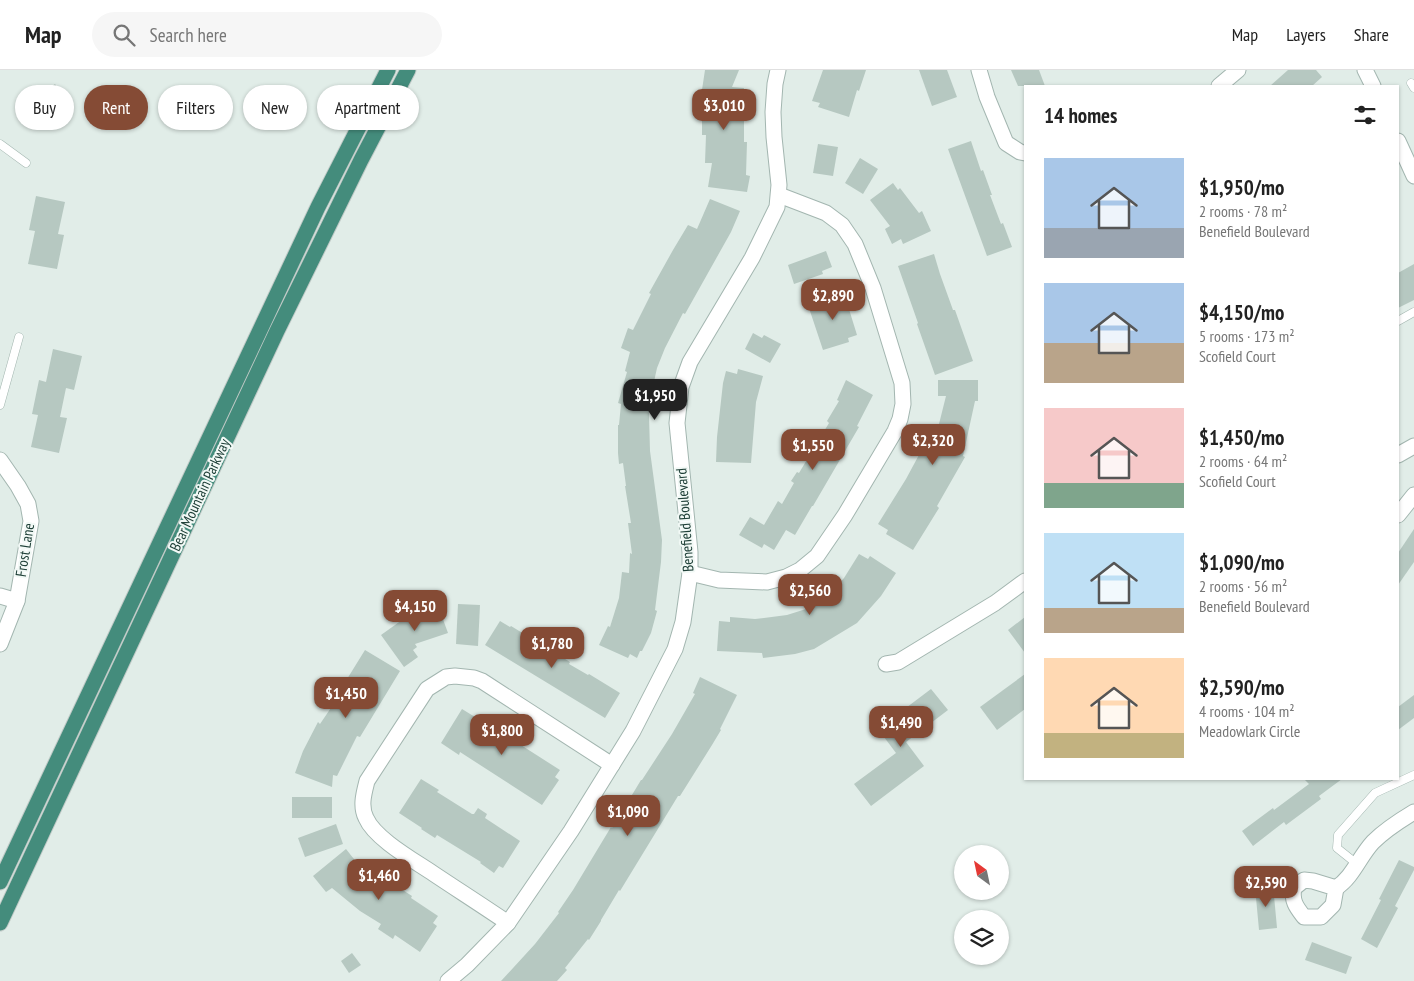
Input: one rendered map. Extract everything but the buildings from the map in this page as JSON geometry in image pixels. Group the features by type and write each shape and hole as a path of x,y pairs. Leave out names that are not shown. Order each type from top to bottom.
{"highway":[{"name":"Bear Mountain Parkway","path":"0,882 318,207 388,70"},
{"name":"Bear Mountain Parkway","path":"0,923 254,379 361,160 408,70"}],"street":[{"name":"Benefield Boulevard","path":"448,981 467,965 508,923 571,831 633,731 675,650 683,622 690,573 690,552 678,423 681,387 690,362 752,258 777,208 779,186 773,112 774,84 778,70"},
{"path":"979,70 987,97 1006,142 1024,153"},
{"path":"1220,85 1238,70"},
{"path":"1365,70 1372,85"},
{"path":"1399,144 1409,171"},
{"path":"690,573 719,580 767,582 786,577 800,570 816,556 845,515 895,431 900,419 903,404 902,383 873,288 855,244 842,225 826,214 779,195"},
{"path":"1399,454 1414,446"},
{"name":"Frost Lane","path":"0,460 28,504 31,521 17,601 0,644"},
{"path":"1399,514 1414,495"},
{"path":"886,664 898,662 995,604 1024,582"},
{"path":"0,596 17,601"},
{"path":"508,923 400,851 379,834 366,819 363,804 367,781 409,716 427,689 436,682 446,677 474,678 482,681 612,765"},
{"path":"1336,888 1343,884 1351,874 1372,843 1388,828 1414,812"}],"lane":[{"path":"0,144 26,162"},
{"path":"1399,320 1414,312"},
{"path":"0,405 19,337"},
{"path":"1357,864 1337,848 1338,835 1375,793 1414,775"}]}
